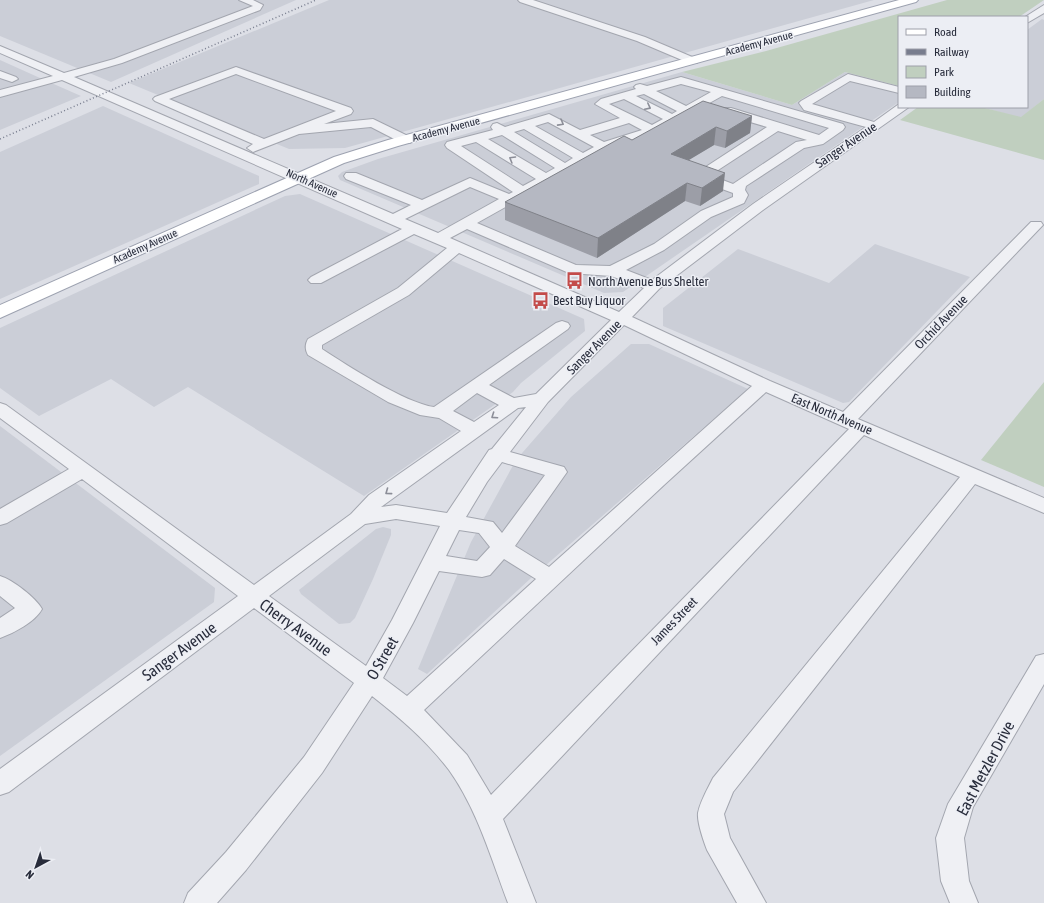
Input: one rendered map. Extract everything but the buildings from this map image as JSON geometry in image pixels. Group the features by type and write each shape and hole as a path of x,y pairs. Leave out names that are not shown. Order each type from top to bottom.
{"main road":[{"name":"Academy Avenue","path":"0,312 298,177 339,160 483,118 912,0"}],"street":[{"path":"0,94 67,77 159,46 257,8 258,5 244,0"},
{"path":"523,0 641,39 693,61"},
{"path":"1028,19 1044,8"},
{"path":"139,42 159,46"},
{"name":"North Avenue","path":"0,49 215,140 623,319"},
{"path":"0,83 76,61"},
{"path":"137,107 236,70 347,111 298,132 242,152"},
{"path":"0,74 12,80"},
{"path":"875,126 808,107 805,103 848,77 898,90"},
{"path":"624,80 686,111"},
{"path":"652,130 602,103 680,80 722,91 839,127 821,140 800,145 740,184 739,195"},
{"path":"658,86 679,92"},
{"path":"438,239 603,147 652,130 686,111 700,100 722,91"},
{"path":"625,96 672,119"},
{"path":"158,99 264,144"},
{"path":"700,100 821,140"},
{"name":"Sanger Avenue","path":"0,784 358,519 376,500 473,430 512,404 542,398 623,319 654,286 758,207 902,108"},
{"path":"178,124 198,116"},
{"path":"483,118 564,168"},
{"path":"516,195 451,145 549,118 603,147"},
{"path":"580,134 630,119"},
{"path":"298,132 373,123 406,140"},
{"path":"524,124 582,158"},
{"path":"758,207 739,195 705,178 705,172 777,126"},
{"path":"215,140 236,132"},
{"path":"478,138 546,179"},
{"path":"800,145 832,155"},
{"path":"351,176 422,205"},
{"path":"394,219 470,182 516,195"},
{"path":"613,272 659,247 706,214 739,195"},
{"path":"466,224 574,270 613,272 654,286"},
{"name":"Orchid Avenue","path":"853,424 1036,225"},
{"path":"316,280 414,228"},
{"path":"458,247 438,262 416,282 393,298 314,342 314,351 404,403 430,414 440,412 562,326"},
{"name":"East North Avenue","path":"623,319 764,385 1044,506"},
{"path":"408,710 764,385"},
{"path":"477,386 512,404"},
{"name":"O Street","path":"198,903 236,861 313,765 369,681 402,623 453,520 479,478 496,454 542,398"},
{"name":"Cherry Avenue","path":"0,409 408,710 438,738 464,771 488,816 522,903"},
{"path":"440,412 473,430"},
{"name":"James Street","path":"488,816 853,424"},
{"path":"433,562 482,569 502,548 556,472 496,454"},
{"path":"0,518 82,470"},
{"path":"752,903 717,842 711,814 722,786 972,475"},
{"name":"Sanger Avenue","path":"358,519 396,512 453,520 486,527 502,548"},
{"path":"502,548 551,578"},
{"path":"0,584 31,609 0,629"},
{"name":"East Metzler Drive","path":"964,903 955,882 950,838 961,804 1044,662"}],"shaded area":[{"path":"0,0 296,0 111,82 0,36"},
{"path":"329,0 874,0 345,148 289,149 129,83"},
{"path":"1042,19 1044,20 1044,99 1021,118 985,108 1028,108 1028,29"},
{"path":"0,60 40,78 81,96 0,130"},
{"path":"682,72 792,105 845,72 898,86 898,103 623,292 604,293 340,180 338,176 342,172 378,159"},
{"path":"103,106 259,176 259,184 0,299 0,152"},
{"path":"300,194 584,319 585,331 521,383 513,392 364,496 188,387 154,407 111,379 39,416 0,388 0,328 285,196"},
{"path":"875,244 970,277 849,402 843,403 663,326 663,308 738,249 829,283"},
{"path":"631,344 649,344 748,389 530,579 427,674 418,669 471,542 516,460 571,397"},
{"path":"0,426 215,588 214,602 0,756"},
{"path":"383,527 391,529 391,535 373,579 355,618 350,623 339,624 301,594 299,590 376,529"}],"green space":[{"path":"947,0 1044,0 1020,16 898,16 898,86 845,72 792,105 682,72 766,51"},
{"path":"1044,99 1044,160 900,120 917,108 985,108 1021,117"},
{"path":"1044,382 1044,487 981,460"}],"railway":[{"path":"0,139 316,0"}],"place":[{"name":"North Avenue Bus Shelter","path":"575,281"},
{"name":"Best Buy Liquor","path":"540,300"}]}
